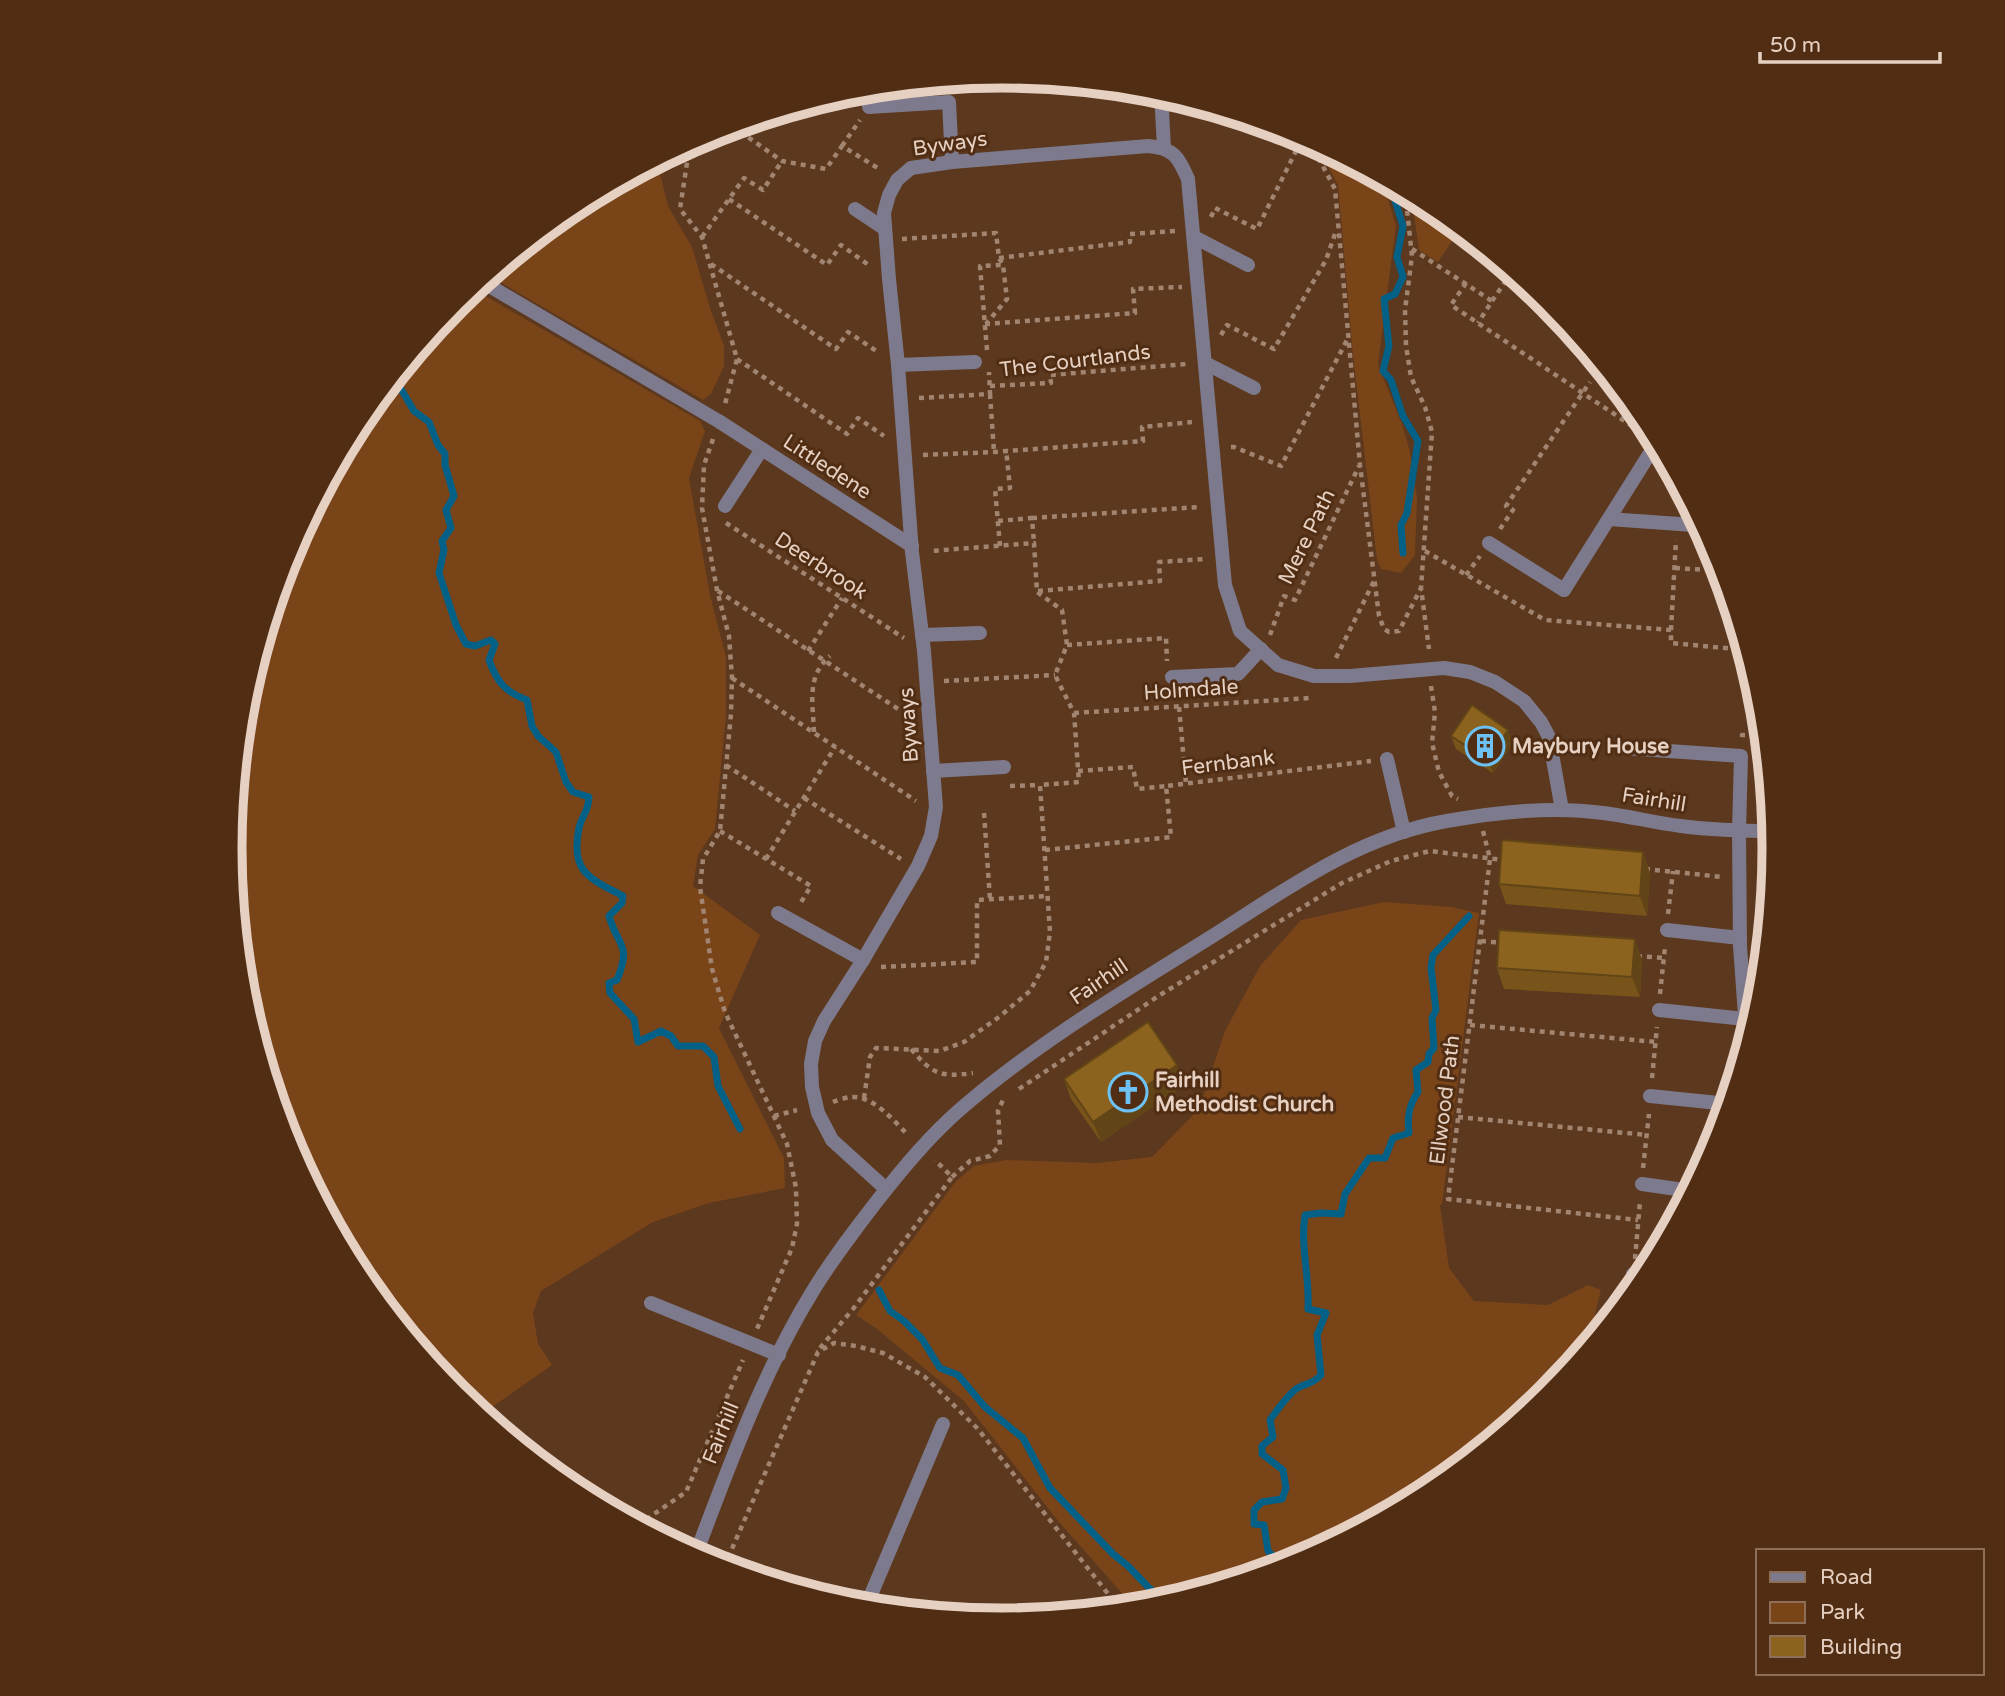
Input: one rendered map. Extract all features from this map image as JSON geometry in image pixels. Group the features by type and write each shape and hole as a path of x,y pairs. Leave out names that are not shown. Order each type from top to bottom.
{"street":[{"path":"869,107 949,102 952,162"},
{"path":"1162,104 1164,148 1179,158 1188,179 1225,585 1240,631 1278,665 1314,676 1350,676 1444,668 1470,671 1495,682 1524,701 1549,737 1562,810"},
{"name":"Byways","path":"887,1189 832,1140 818,1114 812,1087 811,1064 814,1041 824,1021 916,869 930,836 936,807 889,279 884,213 888,195 897,180 911,169 952,162 1148,146 1164,148"},
{"path":"855,209 886,235"},
{"path":"1193,234 1248,265"},
{"name":"Littledene","path":"490,286 720,422 912,549"},
{"path":"898,365 975,362"},
{"path":"1205,363 1254,388"},
{"path":"725,506 762,449"},
{"path":"1489,543 1564,590 1651,452"},
{"path":"1609,519 1691,525"},
{"path":"922,635 980,633"},
{"path":"1170,675 1238,674 1262,651"},
{"path":"1625,748 1741,756 1740,938 1745,1011"},
{"path":"1387,759 1404,832"},
{"path":"933,771 1004,767"},
{"name":"Fairhill","path":"699,1546 766,1381 809,1297 887,1189 912,1158 960,1109 1009,1068 1132,984 1333,860 1404,832 1442,822 1517,811 1562,810 1601,813 1680,826 1762,831"},
{"path":"778,913 860,964"},
{"path":"1667,930 1740,938"},
{"path":"1659,1010 1743,1018"},
{"path":"1650,1096 1719,1103"},
{"path":"1642,1185 1682,1190"},
{"path":"651,1303 779,1355"},
{"path":"870,1597 943,1424"}],"path":[{"path":"743,134 782,161 826,169 842,146 897,180"},
{"path":"1216,208 1257,229 1298,147"},
{"path":"646,1520 686,1492 792,1248 797,1224 796,1188 787,1144 725,1012 712,968 700,887 703,859 720,831 732,678 729,636 717,590 702,508 704,465 720,422 737,359 702,237 680,209 688,156"},
{"name":"Mere Path","path":"1317,156 1335,189 1360,465 1379,616 1384,629 1389,632 1399,631 1421,587"},
{"path":"702,237 744,178 763,190 782,161"},
{"path":"729,199 827,265 841,245 889,279"},
{"path":"1407,204 1412,256 1405,310 1406,346 1411,377 1432,432 1421,587 1429,649"},
{"name":"Mere Path","path":"1227,325 1274,349 1326,260 1337,228"},
{"path":"886,235 996,233 999,258 1003,265 1006,299 985,324"},
{"path":"999,258 1130,242 1130,234 1193,234"},
{"path":"1412,248 1492,301"},
{"path":"710,263 836,349 848,332 898,365"},
{"path":"994,452 981,266 1003,265"},
{"path":"1478,323 1507,279"},
{"path":"1465,283 1451,305 1637,429"},
{"name":"The Courtlands","path":"985,324 1135,313 1133,289 1198,286"},
{"path":"1213,450 1234,447 1281,467 1348,339"},
{"path":"737,359 847,434 858,418 905,453 994,452 1006,449 1143,441 1142,426 1210,420"},
{"name":"The Courtlands","path":"990,386 1051,383 1050,375 1205,363"},
{"path":"1466,575 1513,510 1506,506 1583,392 1598,375"},
{"path":"901,399 990,394"},
{"path":"1000,546 995,489 1010,488 1006,449"},
{"name":"Mere Path","path":"1262,651 1284,596 1295,600 1360,465"},
{"path":"998,521 1218,505"},
{"path":"702,508 713,515"},
{"path":"1032,518 1037,592"},
{"name":"Deerbrook","path":"725,523 924,651"},
{"path":"1677,524 1671,643 1736,649"},
{"path":"912,549 1034,543"},
{"path":"1425,551 1545,620 1671,630"},
{"path":"1037,592 1160,582 1159,562 1223,558"},
{"path":"1675,568 1710,570"},
{"path":"1327,676 1374,581"},
{"path":"717,590 930,730"},
{"path":"1008,786 1079,782 1074,713 1055,675 1067,645 1062,610 1037,592"},
{"path":"808,650 842,598"},
{"path":"1067,645 1166,638 1170,675"},
{"path":"814,733 812,684 824,661 830,656"},
{"path":"926,682 1055,675"},
{"path":"732,678 934,813"},
{"path":"1431,686 1435,712 1432,743 1439,772 1452,796 1462,802 1476,800 1479,816"},
{"name":"Holmdale","path":"1074,713 1310,698"},
{"path":"1179,707 1186,784"},
{"path":"766,859 835,747"},
{"name":"Fernbank","path":"1045,850 1171,837 1167,786 1387,759"},
{"path":"726,765 795,811"},
{"path":"1078,771 1133,767 1137,789 1167,786"},
{"path":"864,1098 870,1057 876,1048 940,1051 964,1042 1031,991 1046,962 1050,932 1040,785"},
{"path":"804,798 916,869"},
{"path":"984,813 990,899"},
{"name":"Ellwood Path","path":"1479,816 1490,859 1448,1199 1638,1220"},
{"path":"720,831 811,886"},
{"path":"728,1557 818,1352 952,1177 970,1161 990,1156 1000,1145 998,1111 1003,1100 1160,995 1342,883 1391,861 1430,851 1516,860"},
{"path":"1633,868 1740,879"},
{"path":"860,964 977,962 977,900 1048,895"},
{"path":"1481,941 1507,943"},
{"path":"1625,954 1664,958"},
{"path":"1470,1025 1656,1042"},
{"path":"910,1049 927,1067 942,1074 961,1075 1009,1068"},
{"path":"832,1102 852,1097 864,1098 884,1111 910,1136"},
{"path":"774,1116 797,1110"},
{"path":"1458,1117 1647,1135"},
{"path":"934,1160 952,1177"},
{"path":"818,1352 834,1343 856,1346 883,1353 925,1377 978,1429 1112,1600 1103,1602"}],"green space":[{"path":"1324,159 1387,191 1396,225 1378,365 1402,424 1410,452 1417,498 1415,555 1401,573 1381,569 1377,560 1353,355 1338,185"},
{"path":"659,170 668,206 692,247 724,346 724,366 711,394 703,400 497,280 580,216"},
{"path":"1414,209 1454,237 1438,262 1419,250"},
{"path":"482,294 700,421 705,431 689,478 710,595 726,657 726,715 715,829 698,855 693,886 760,935 719,1028 784,1158 785,1188 709,1203 653,1222 541,1291 533,1313 538,1344 552,1365 489,1409 431,1349 370,1271 320,1184 282,1092 257,996 244,898 244,798 257,700 282,604 300,557 320,512 370,425 431,347"},
{"path":"1384,902 1452,907 1479,913 1440,1205 1449,1268 1474,1301 1548,1305 1588,1285 1601,1290 1591,1329 1540,1386 1504,1420 1425,1480 1383,1507 1294,1551 1247,1568 1199,1583 1126,1598 1059,1522 964,1401 877,1329 856,1315 956,1181 974,1166 1006,1160 1097,1163 1152,1157 1199,1109 1225,1031 1260,966 1301,920"}],"building":[{"path":"1472,705 1508,730 1488,760 1451,736"},
{"path":"1502,840 1643,852 1640,896 1499,884"},
{"path":"1762,865 1761,891 1758,866"},
{"path":"1499,930 1635,939 1632,977 1497,968"},
{"path":"1148,1022 1177,1065 1093,1122 1064,1079"}],"waterway":[{"path":"1394,196 1403,226 1397,257 1403,277 1395,294 1384,299 1389,346 1383,371 1391,380 1403,416 1418,441 1407,513 1401,525 1403,553"},
{"path":"399,385 414,411 429,422 438,445 445,454 445,465 454,496 446,510 451,528 442,541 444,550 439,573 456,625 466,644 475,646 491,640 495,644 489,660 495,674 507,690 527,700 532,726 538,736 556,752 566,782 573,792 589,797 579,828 577,855 580,864 592,878 623,896 622,903 609,916 623,952 617,980 609,983 610,993 634,1019 638,1042 661,1031 671,1036 678,1046 703,1046 714,1057 718,1086 740,1129"},
{"path":"1275,1558 1268,1551 1264,1525 1254,1524 1254,1510 1262,1502 1282,1499 1286,1488 1283,1470 1262,1454 1262,1446 1273,1437 1270,1420 1282,1404 1292,1392 1315,1381 1321,1375 1317,1335 1326,1313 1308,1309 1305,1215 1341,1214 1345,1194 1369,1158 1385,1158 1393,1138 1409,1133 1409,1111 1418,1092 1416,1070 1428,1062 1429,1054 1434,1048 1432,1018 1436,1010 1431,968 1433,955 1469,916"},
{"path":"879,1290 890,1311 922,1339 940,1368 958,1375 985,1407 1023,1438 1050,1488 1113,1554 1156,1593"}],"place":[{"name":"Maybury House","path":"1485,746"},
{"name":"Fairhill Methodist Church","path":"1128,1092"}]}
